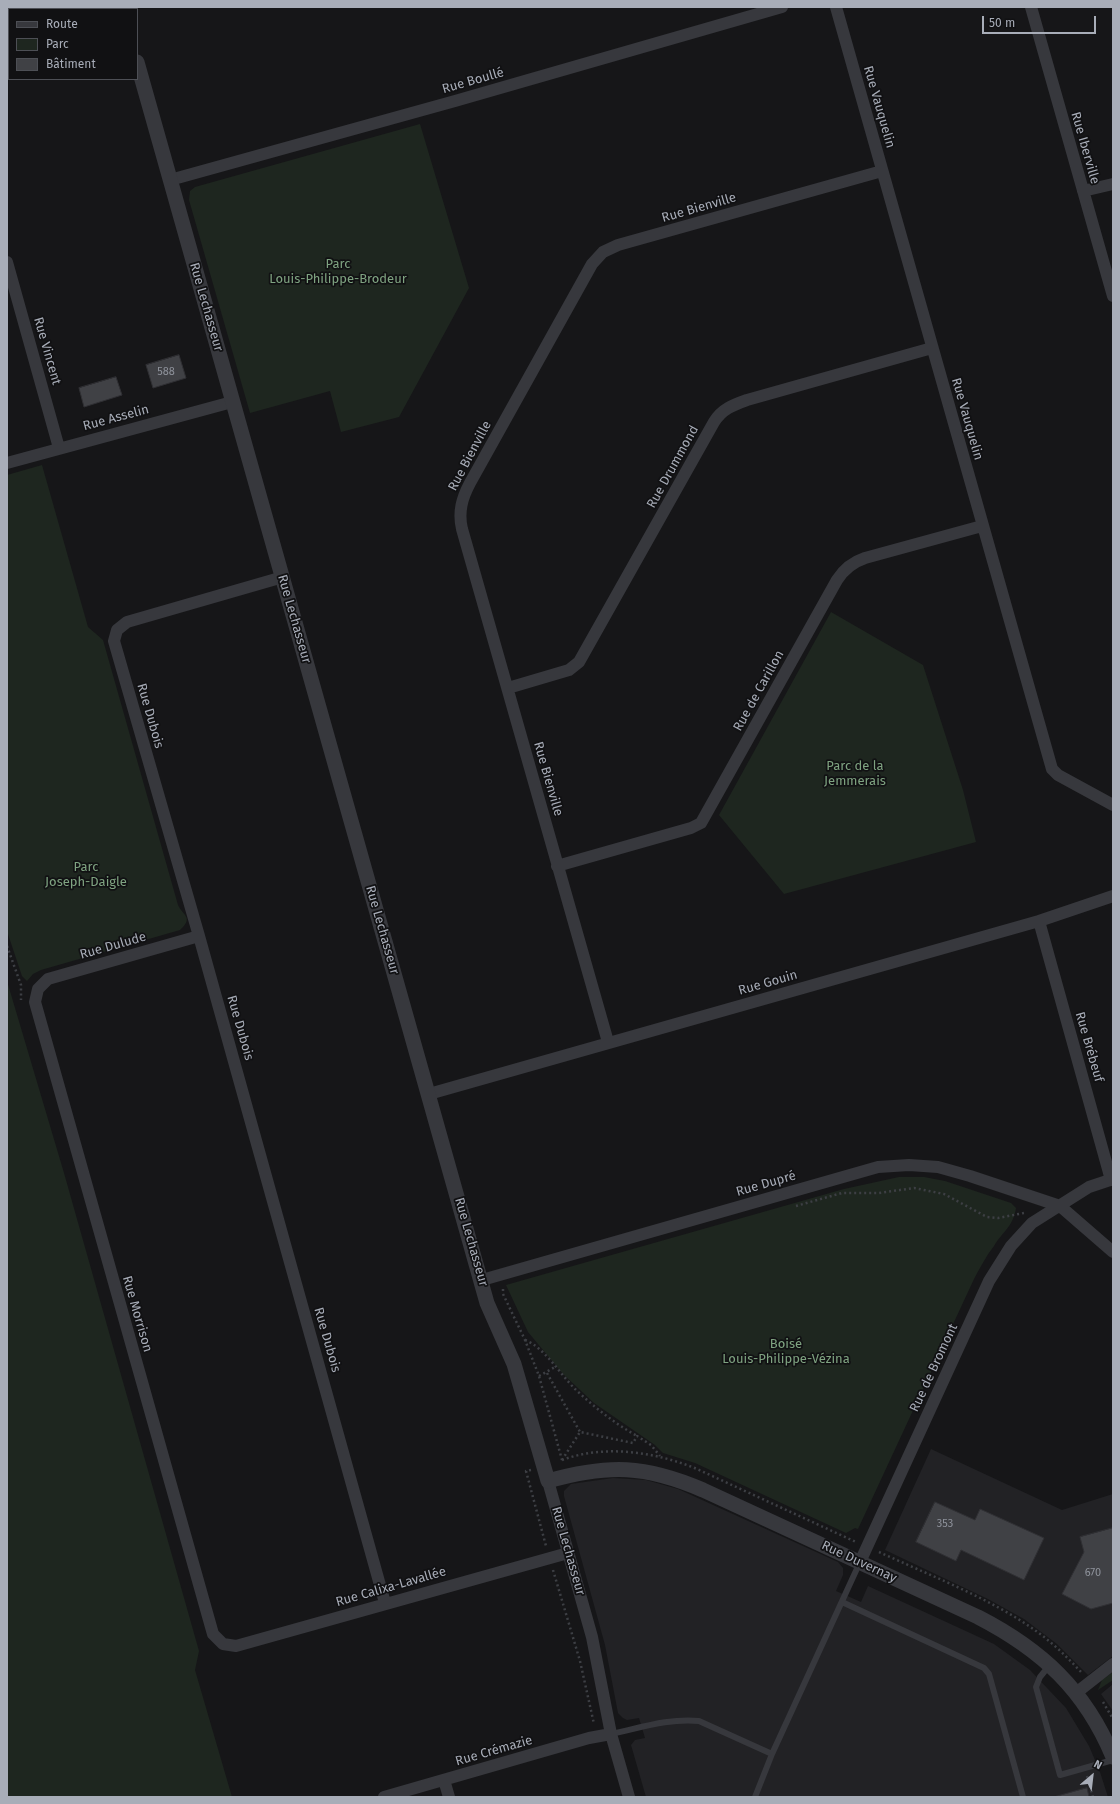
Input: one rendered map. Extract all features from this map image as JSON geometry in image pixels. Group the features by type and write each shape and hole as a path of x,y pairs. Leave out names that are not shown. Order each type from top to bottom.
{"street":[{"name":"Rue Boullé","path":"170,180 463,99 782,7"},
{"name":"Rue Vauquelin","path":"836,7 1052,769 1058,775 1113,805"},
{"name":"Rue Iberville","path":"1031,7 1113,296"},
{"name":"Rue Lechasseur","path":"138,66 232,402 482,1280 495,1322 514,1364 548,1481 593,1642 611,1734 629,1797"},
{"name":"Rue Bienville","path":"608,1042 462,529 460,517 464,493 595,259 603,252 618,245 882,171"},
{"path":"1083,191 1113,184"},
{"name":"Rue Vincent","path":"7,262 59,448"},
{"name":"Rue Drummond","path":"508,688 565,672 580,662 714,422 724,410 734,404 747,400 932,348"},
{"name":"Rue Asselin","path":"7,463 232,402"},
{"name":"Rue de Carillon","path":"558,866 691,828 701,823 844,570 865,558 982,526"},
{"name":"Rue Dubois","path":"283,577 127,622 120,626 114,637 114,646 199,936 385,1603"},
{"name":"Rue Gouin","path":"429,1094 1039,921 1113,896"},
{"name":"Rue Brébeuf","path":"1039,921 1112,1180"},
{"name":"Rue Dulude","path":"38,988 44,982 52,978 199,936"},
{"name":"Rue Morrison","path":"38,988 35,997 36,1006 81,1169 212,1630 216,1638 223,1644"},
{"name":"Rue Dupré","path":"482,1280 878,1167 909,1165 938,1167 1060,1206"},
{"path":"1112,1180 1090,1187 1060,1206 1113,1252"},
{"name":"Rue de Bromont","path":"860,1562 989,1281 1011,1246 1021,1234 1032,1223 1060,1206"},
{"name":"Rue Duvernay","path":"548,1481 570,1475 601,1470 622,1469 658,1473 702,1490 860,1562 1002,1630 1026,1645 1050,1664 1076,1693 1096,1722 1113,1758"},
{"name":"Rue Calixa-Lavallée","path":"223,1644 236,1646 385,1603 568,1553"},
{"path":"1076,1693 1113,1664"},
{"name":"Rue Crémazie","path":"384,1797 589,1738 611,1734"},
{"path":"444,1780 449,1797"}],"lane":[{"path":"754,1797 772,1754 860,1562"},
{"path":"842,1602 984,1668 989,1674 1023,1797"},
{"path":"1050,1664 1040,1677 1036,1687 1060,1775 1113,1758"},
{"path":"611,1734 659,1723 685,1719 699,1721 772,1754"}],"path":[{"path":"7,946 20,985"},
{"path":"788,1208 842,1193 879,1193 914,1188 944,1194 987,1217 998,1218 1031,1211"},
{"path":"525,1340 536,1345 574,1388 599,1411 651,1445 660,1456"},
{"path":"539,1376 547,1373 555,1367"},
{"path":"547,1373 580,1432 633,1443 637,1436"},
{"path":"562,1460 580,1432"},
{"path":"1090,1786 1093,1797"}],"shaded area":[{"path":"931,1449 1062,1510 1113,1494 1113,1656 1088,1675 1057,1644 1024,1619 988,1599 885,1550"},
{"path":"613,1478 646,1480 678,1489 838,1562 843,1568 843,1575 836,1591 861,1602 868,1586 994,1644 1030,1670 1066,1708 1089,1746 1100,1772 1108,1797 646,1797 631,1745 635,1740 645,1738 639,1718 627,1720 618,1713 605,1645 564,1496 564,1491 571,1484"},
{"path":"1113,1684 1113,1711 1101,1694"}],"green space":[{"name":"Parc Louis-Philippe-Brodeur","path":"420,124 469,288 399,417 341,432 330,391 250,413 189,200 190,191 195,187"},
{"name":"Parc Joseph-Daigle","path":"42,465 88,627 103,640 178,905 187,919 184,926 180,930 41,970 33,974 27,981 22,976 7,931 7,475"},
{"name":"Parc de la Jemmerais","path":"831,612 923,665 963,790 976,842 784,894 719,815"},
{"path":"7,981 64,1173 199,1651 195,1670 232,1797 7,1797"},
{"name":"Boisé Louis-Philippe-Vézina","path":"899,1177 924,1177 945,1181 1011,1203 1016,1208 1013,1220 988,1254 974,1279 858,1529 855,1528 846,1533 695,1463 663,1453 655,1445 594,1403 563,1374 528,1332 506,1285 844,1189"},
{"path":"1113,1672 1113,1680 1098,1690 1102,1680"}],"building":[{"path":"179,355 186,378 153,388 146,365"},
{"path":"116,377 122,395 84,407 79,388"},
{"path":"935,1502 975,1520 980,1509 1044,1538 1024,1580 961,1550 956,1561 916,1542"},
{"path":"1113,1528 1113,1603 1091,1609 1062,1594 1084,1552 1080,1537"},
{"path":"1087,1788 1089,1797 1054,1797"}]}
